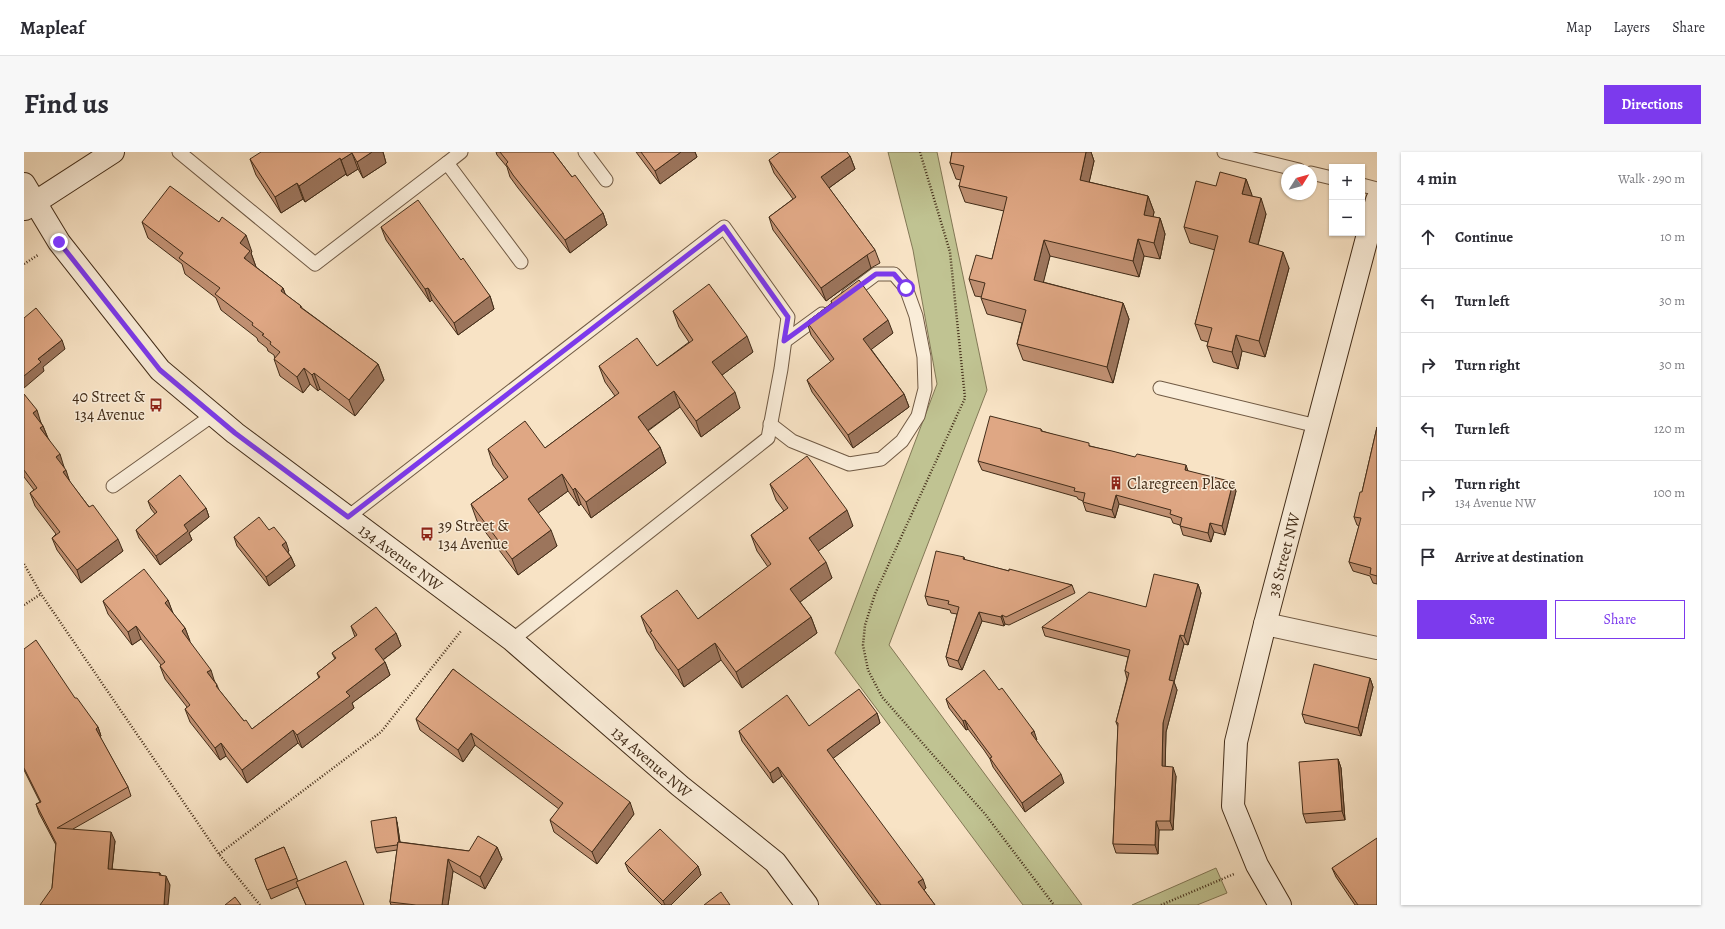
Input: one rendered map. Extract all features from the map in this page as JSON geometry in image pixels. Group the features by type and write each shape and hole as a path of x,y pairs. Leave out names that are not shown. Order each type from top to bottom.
{"street":[{"path":"30,206 113,152"},
{"name":"134 Avenue NW","path":"24,184 30,206 160,370 235,433 475,614 512,640 680,786 775,862 807,905"},
{"name":"38 Street NW","path":"1280,905 1257,865 1233,806 1236,742 1265,624 1377,200"},
{"path":"1265,624 1377,648"}],"lane":[{"path":"179,152 315,264 461,152"},
{"path":"585,152 606,180"},
{"path":"1224,152 1281,166"},
{"path":"446,163 521,262"},
{"path":"1317,174 1329,177"},
{"path":"1365,186 1377,189"},
{"path":"348,517 724,227 788,317 768,438 512,640"},
{"path":"770,424 792,441 849,464 881,459 902,441 918,416 925,389 924,357 916,316 906,288 894,274 876,274 784,341"},
{"path":"1160,388 1317,426"},
{"path":"113,486 213,415"}],"path":[{"path":"920,152 950,252 964,398 875,594 865,625 862,645 868,670 882,697 985,814 1054,905"},
{"path":"24,564 41,594 219,854 260,905"},
{"path":"24,605 41,594"},
{"path":"219,854 381,732 475,614"},
{"path":"1161,905 1257,865"}],"green space":[{"path":"888,152 937,152 987,390 889,645 1082,905 1023,905 835,653 937,384 913,250"},
{"path":"1216,868 1227,893 1197,905 1132,905"}],"building":[{"path":"261,152 372,152 357,162 352,153 341,160 340,158 299,186 297,183 275,197 250,159"},
{"path":"500,152 553,152 572,177 575,175 603,213 565,240 513,175 506,164 508,162"},
{"path":"641,152 681,152 655,171"},
{"path":"780,152 847,152 850,156 821,177 875,250 821,288 769,217 796,197 769,160"},
{"path":"952,152 1086,152 1080,180 1148,196 1144,215 1160,218 1154,243 1138,239 1133,261 1044,240 1034,280 1123,303 1107,367 1017,344 1026,310 981,298 985,283 969,279 976,255 992,259 1007,197 959,186 964,166 950,163"},
{"path":"1220,172 1246,179 1242,194 1261,198 1249,242 1283,252 1259,341 1236,335 1232,352 1207,346 1212,328 1195,324 1218,236 1184,227 1196,181 1216,186"},
{"path":"170,186 219,222 222,217 246,235 240,243 250,251 244,258 283,288 281,291 301,306 300,307 378,364 349,400 314,373 312,375 304,368 297,377 274,359 280,352 262,335 264,334 252,325 253,323 215,294 220,288 179,258 183,253 142,222"},
{"path":"418,200 461,260 463,258 490,296 454,323 428,288 425,289 381,227"},
{"path":"859,280 888,320 863,339 904,394 848,435 807,380 834,359 807,322 832,303 831,301"},
{"path":"709,284 747,336 712,362 735,392 696,421 674,391 638,417 660,447 586,502 575,488 573,490 562,474 528,499 551,530 512,559 471,504 508,477 488,449 525,421 545,448 619,393 599,366 637,338 657,366 693,340 673,311"},
{"path":"36,308 62,340 38,359 41,362 24,376 24,318"},
{"path":"24,394 37,410 33,413 43,426 40,428 60,454 56,457 66,470 63,472 89,507 93,505 118,539 77,570 52,538 60,532 30,493 37,488 24,470"},
{"name":"Claregreen Place","path":"990,416 1089,443 1089,446 1135,457 1137,454 1186,465 1185,470 1233,482 1222,526 1210,523 1208,533 1180,526 1182,518 1170,514 1171,510 1116,495 1112,510 1083,502 1085,493 1074,491 1075,488 978,461"},
{"path":"1377,427 1377,576 1370,574 1371,568 1349,562 1361,518 1354,517 1360,492 1362,492"},
{"path":"807,456 847,510 809,538 826,562 790,589 811,617 736,672 715,643 678,670 650,632 652,631 641,616 677,590 698,619 771,564 751,535 788,508 770,484"},
{"path":"180,475 206,508 184,525 188,531 156,556 136,530 157,512 148,501"},
{"path":"259,517 269,530 274,527 286,542 282,545 291,557 266,577 234,537"},
{"path":"936,551 964,557 963,559 1009,571 1009,569 1072,585 1006,617 1002,615 1001,617 979,612 958,661 946,657 959,607 948,604 949,601 925,596"},
{"path":"144,569 168,600 165,603 185,628 182,631 211,670 207,672 217,685 216,686 252,729 320,677 317,673 336,658 332,653 357,635 351,626 376,607 396,633 375,649 385,662 346,692 350,696 297,735 293,730 242,770 221,743 215,748 185,709 190,705 160,666 165,662 136,626 128,632 103,601"},
{"path":"1154,574 1198,584 1184,636 1180,635 1169,680 1174,681 1163,723 1162,766 1173,767 1170,821 1156,821 1155,845 1113,844 1118,723 1116,722 1129,673 1125,671 1130,650 1042,627 1089,592 1146,607"},
{"path":"36,640 75,698 77,698 98,727 96,729 128,787 57,828 111,832 108,869 160,873 159,875 166,876 164,905 40,905 52,888 56,843 36,804 41,802 24,768 24,649"},
{"path":"1314,664 1370,678 1358,728 1302,714"},
{"path":"453,669 630,802 592,852 550,820 563,803 471,733 458,750 416,719"},
{"path":"984,670 999,690 1002,688 1034,731 1031,733 1061,774 1022,803 990,758 992,757 965,720 963,721 946,699"},
{"path":"859,689 877,713 827,750 923,879 918,882 935,905 881,905 778,767 770,773 739,731 787,695 809,726"},
{"path":"1338,759 1342,811 1303,814 1299,762"},
{"path":"396,817 399,842 397,845 375,848 371,821"},
{"path":"660,829 698,866 663,901 625,863"},
{"path":"478,836 497,847 480,877 448,859 442,905 416,905 390,902 398,842 469,851"},
{"path":"1377,838 1377,905 1358,905 1332,868"},
{"path":"284,847 297,878 267,890 255,859"},
{"path":"346,861 364,905 306,905 296,882"},
{"path":"721,892 730,905 704,905"},
{"path":"235,897 241,905 225,905"}],"place":[{"name":"40 Street & 134 Avenue","path":"156,405"},
{"name":"Claregreen Place","path":"1116,483"},
{"name":"39 Street & 134 Avenue","path":"427,534"}],"route":[{"path":"59,242 160,370 235,433 348,517 724,227 788,317 784,341 876,274 894,274 906,288"}]}
